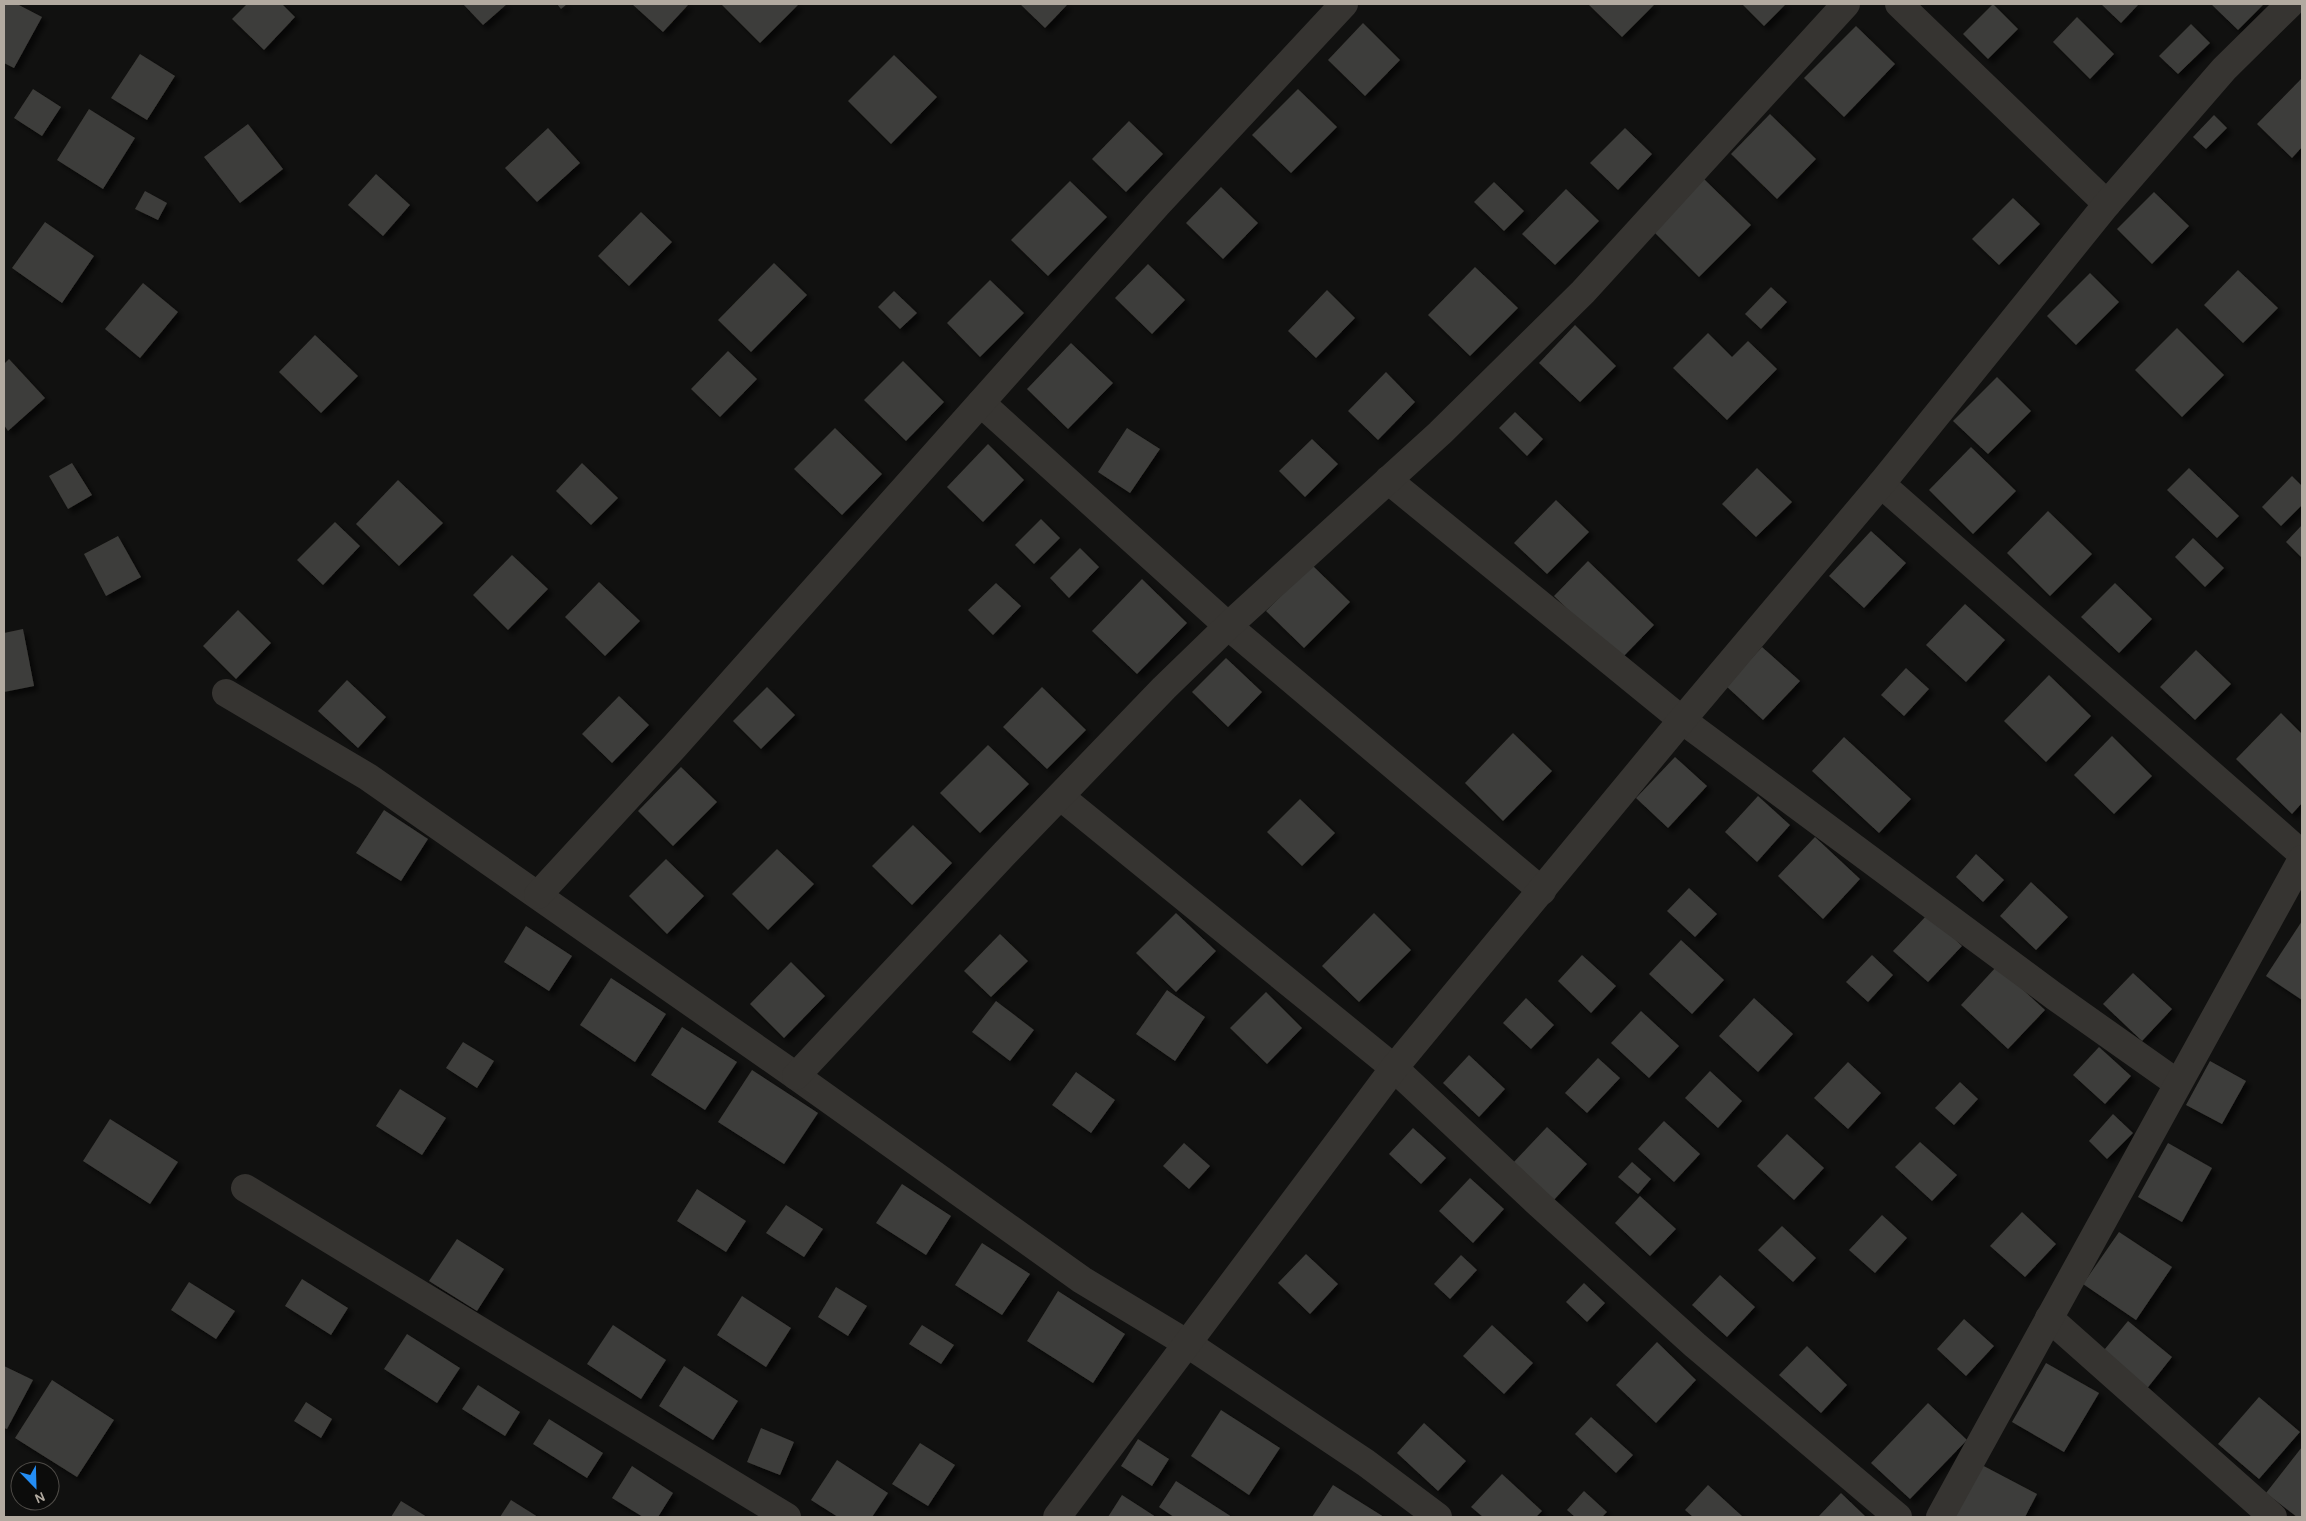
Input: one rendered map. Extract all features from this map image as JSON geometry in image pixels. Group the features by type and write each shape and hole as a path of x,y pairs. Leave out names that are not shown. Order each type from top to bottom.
{"street":[{"path":"538,895 675,746 1157,205 1344,4"},
{"path":"796,1076 1005,853 1164,688 1228,626 1440,434 1583,292 1846,4"},
{"path":"1899,4 2107,204"},
{"path":"1057,1517 1394,1068 1682,720 1881,484 2107,204 2224,69 2290,4"},
{"path":"981,403 1228,626 1542,891"},
{"path":"1388,480 1682,720 2054,996 2177,1083"},
{"path":"1881,484 2302,854"},
{"path":"226,693 368,777 796,1076 1082,1280 1188,1344 1366,1463 1438,1517"},
{"path":"1061,797 1394,1068 1539,1204 1695,1345 1898,1517"},
{"path":"1940,1517 2302,858"},
{"path":"245,1188 787,1517"},
{"path":"2049,1318 2273,1517"}],"building":[{"path":"4,4 17,4 42,17 14,68 4,63"},
{"path":"247,4 282,4 295,17 264,50 232,19"},
{"path":"463,4 507,4 483,25"},
{"path":"557,4 567,4 561,9"},
{"path":"632,4 689,4 663,32"},
{"path":"721,4 799,4 760,43"},
{"path":"1020,4 1068,4 1045,28"},
{"path":"1588,4 1655,4 1622,37"},
{"path":"1742,4 1786,4 1764,26"},
{"path":"1993,4 2018,29 1988,59 1963,34"},
{"path":"2101,4 2139,4 2121,23"},
{"path":"2211,4 2264,4 2238,30"},
{"path":"2077,17 2114,54 2090,79 2053,42"},
{"path":"1363,23 1400,60 1365,96 1328,60"},
{"path":"2191,24 2210,43 2178,74 2159,56"},
{"path":"1856,26 1895,64 1844,117 1804,78"},
{"path":"140,54 175,76 147,120 111,98"},
{"path":"894,55 937,97 891,144 848,101"},
{"path":"2302,78 2302,147 2292,158 2257,124"},
{"path":"33,89 61,107 42,136 14,118"},
{"path":"1298,89 1337,127 1291,173 1252,135"},
{"path":"89,109 135,138 103,189 57,160"},
{"path":"1770,114 1816,159 1777,199 1731,154"},
{"path":"2214,115 2227,128 2206,149 2193,137"},
{"path":"1129,121 1163,154 1126,192 1092,159"},
{"path":"248,124 283,169 240,203 204,157"},
{"path":"548,128 580,163 537,202 505,168"},
{"path":"1625,128 1652,154 1618,190 1590,163"},
{"path":"376,174 410,205 383,236 348,205"},
{"path":"1703,178 1751,225 1699,277 1652,230"},
{"path":"1070,181 1107,217 1048,276 1011,240"},
{"path":"1494,182 1524,211 1504,231 1474,202"},
{"path":"1221,187 1258,223 1223,259 1186,223"},
{"path":"1566,189 1599,221 1555,265 1522,234"},
{"path":"145,191 167,203 158,220 135,209"},
{"path":"2154,192 2189,226 2152,264 2117,229"},
{"path":"2013,198 2040,224 1999,265 1972,239"},
{"path":"641,212 672,242 629,286 598,256"},
{"path":"45,222 94,256 62,303 12,268"},
{"path":"774,263 807,295 751,352 718,320"},
{"path":"1148,264 1185,300 1152,334 1115,298"},
{"path":"1475,267 1518,308 1470,356 1428,315"},
{"path":"2238,270 2278,308 2243,343 2204,305"},
{"path":"2090,273 2119,302 2076,345 2047,316"},
{"path":"990,280 1024,313 980,357 947,323"},
{"path":"143,283 178,312 140,358 105,329"},
{"path":"1771,287 1787,302 1761,329 1745,314"},
{"path":"1327,290 1355,318 1316,358 1288,331"},
{"path":"894,291 917,313 900,329 878,307"},
{"path":"1575,325 1616,366 1580,402 1539,363"},
{"path":"2177,328 2224,375 2182,417 2135,370"},
{"path":"1708,333 1732,357 1748,341 1777,369 1727,420 1673,368"},
{"path":"315,335 358,376 321,413 279,372"},
{"path":"1071,343 1113,383 1068,429 1027,389"},
{"path":"728,351 757,379 720,417 691,389"},
{"path":"9,359 45,398 8,431 4,425 4,364"},
{"path":"903,361 944,402 906,441 864,400"},
{"path":"1386,372 1415,402 1378,440 1348,411"},
{"path":"1997,377 2031,411 1988,454 1953,421"},
{"path":"1515,412 1543,439 1527,456 1499,428"},
{"path":"835,428 882,474 842,515 794,469"},
{"path":"1127,428 1160,449 1130,493 1098,472"},
{"path":"1312,439 1338,464 1305,497 1279,471"},
{"path":"988,444 1024,480 983,522 947,487"},
{"path":"1971,447 2016,491 1973,534 1929,490"},
{"path":"72,463 92,495 68,509 49,476"},
{"path":"582,463 618,498 591,525 556,491"},
{"path":"1757,468 1792,502 1756,537 1722,504"},
{"path":"2189,468 2239,516 2217,538 2167,490"},
{"path":"2292,476 2302,486 2302,505 2281,526 2262,507"},
{"path":"398,480 443,523 399,566 356,524"},
{"path":"1556,500 1589,532 1547,574 1514,543"},
{"path":"2048,511 2092,554 2050,596 2007,553"},
{"path":"1041,519 1060,538 1034,564 1015,545"},
{"path":"335,522 360,546 323,585 297,560"},
{"path":"2302,525 2302,558 2286,542"},
{"path":"1871,531 1906,563 1864,608 1829,576"},
{"path":"118,536 141,577 106,596 84,554"},
{"path":"2193,538 2224,568 2205,587 2175,557"},
{"path":"1080,548 1099,567 1069,598 1050,578"},
{"path":"512,555 548,589 508,630 473,595"},
{"path":"1588,561 1654,625 1620,660 1554,596"},
{"path":"1312,565 1350,602 1304,648 1266,611"},
{"path":"1142,579 1187,623 1137,674 1092,631"},
{"path":"599,582 640,621 605,656 565,617"},
{"path":"996,583 1021,606 993,635 968,610"},
{"path":"2115,583 2152,619 2119,653 2081,617"},
{"path":"1965,604 2005,640 1966,682 1926,645"},
{"path":"238,610 271,643 236,679 203,646"},
{"path":"23,629 34,686 4,692 4,633"},
{"path":"1762,647 1800,681 1763,720 1726,686"},
{"path":"2196,650 2231,684 2195,720 2160,687"},
{"path":"1226,658 1262,692 1228,727 1192,692"},
{"path":"1906,668 1929,689 1904,716 1881,695"},
{"path":"2049,675 2091,716 2046,762 2004,721"},
{"path":"347,680 386,717 358,748 318,711"},
{"path":"767,687 795,715 761,749 733,721"},
{"path":"1042,687 1086,730 1047,769 1003,727"},
{"path":"619,696 649,725 612,763 582,734"},
{"path":"2281,713 2302,734 2302,803 2292,814 2236,759"},
{"path":"1513,733 1552,771 1503,821 1465,783"},
{"path":"2112,736 2152,776 2114,814 2074,775"},
{"path":"1844,737 1911,799 1879,833 1812,771"},
{"path":"988,745 1029,784 980,833 940,793"},
{"path":"1675,757 1707,786 1668,828 1636,798"},
{"path":"681,767 717,802 673,846 638,811"},
{"path":"1758,796 1790,825 1757,862 1725,832"},
{"path":"1300,799 1335,833 1302,866 1267,832"},
{"path":"384,810 428,839 401,881 356,853"},
{"path":"913,825 952,863 912,905 872,866"},
{"path":"1815,837 1860,879 1823,919 1778,876"},
{"path":"777,849 814,884 768,930 732,894"},
{"path":"1976,854 2004,880 1983,902 1956,877"},
{"path":"666,859 704,896 667,934 629,896"},
{"path":"2031,882 2068,917 2036,950 2000,916"},
{"path":"1689,888 1717,914 1695,937 1667,911"},
{"path":"1176,913 1216,951 1176,992 1136,953"},
{"path":"1374,913 1411,950 1359,1002 1322,966"},
{"path":"1928,914 1962,946 1928,982 1893,951"},
{"path":"2302,921 2302,1000 2266,976"},
{"path":"526,926 572,956 549,991 504,962"},
{"path":"1000,934 1028,961 991,997 964,971"},
{"path":"1681,940 1724,980 1692,1014 1649,974"},
{"path":"1582,955 1616,986 1591,1013 1558,981"},
{"path":"1872,955 1893,975 1868,1002 1846,982"},
{"path":"791,962 825,996 784,1038 750,1004"},
{"path":"1997,966 2045,1010 2008,1049 1961,1005"},
{"path":"2133,973 2172,1009 2142,1041 2103,1004"},
{"path":"611,978 666,1014 635,1062 580,1025"},
{"path":"1167,990 1205,1017 1175,1061 1136,1034"},
{"path":"1266,992 1302,1028 1267,1064 1230,1028"},
{"path":"1526,998 1554,1025 1531,1049 1503,1023"},
{"path":"1754,998 1793,1034 1758,1072 1719,1036"},
{"path":"996,1001 1034,1030 1010,1061 972,1032"},
{"path":"1641,1011 1679,1046 1649,1078 1611,1043"},
{"path":"682,1027 737,1062 705,1110 651,1075"},
{"path":"463,1042 494,1061 477,1088 446,1068"},
{"path":"2099,1047 2131,1076 2105,1104 2073,1075"},
{"path":"1469,1055 1505,1089 1479,1117 1443,1083"},
{"path":"1598,1058 1620,1078 1587,1113 1565,1093"},
{"path":"2210,1061 2246,1081 2222,1124 2186,1105"},
{"path":"1848,1062 1881,1093 1848,1129 1814,1098"},
{"path":"752,1070 818,1113 784,1164 718,1122"},
{"path":"1710,1071 1742,1101 1718,1128 1685,1098"},
{"path":"1076,1072 1115,1100 1091,1133 1052,1105"},
{"path":"1960,1082 1978,1099 1954,1125 1935,1108"},
{"path":"400,1089 446,1118 422,1155 376,1126"},
{"path":"2113,1114 2133,1133 2107,1159 2089,1141"},
{"path":"110,1119 178,1162 150,1204 83,1161"},
{"path":"1664,1121 1700,1154 1674,1182 1638,1149"},
{"path":"1547,1127 1587,1164 1552,1202 1512,1164"},
{"path":"1413,1128 1446,1158 1421,1184 1389,1154"},
{"path":"1787,1134 1824,1168 1794,1200 1757,1166"},
{"path":"1920,1142 1957,1175 1932,1201 1895,1167"},
{"path":"1184,1143 1210,1166 1189,1189 1163,1166"},
{"path":"2168,1143 2212,1168 2182,1222 2138,1197"},
{"path":"1632,1162 1651,1179 1638,1194 1618,1177"},
{"path":"1470,1178 1504,1209 1473,1243 1439,1211"},
{"path":"902,1184 951,1216 926,1255 876,1223"},
{"path":"697,1189 746,1221 726,1252 677,1221"},
{"path":"1640,1196 1676,1229 1650,1256 1615,1223"},
{"path":"786,1205 823,1229 804,1257 766,1233"},
{"path":"2022,1212 2056,1244 2025,1277 1990,1246"},
{"path":"1882,1215 1907,1238 1875,1273 1849,1250"},
{"path":"1782,1226 1816,1258 1793,1282 1758,1250"},
{"path":"2119,1232 2172,1267 2136,1320 2083,1284"},
{"path":"457,1239 504,1269 477,1311 429,1281"},
{"path":"982,1243 1030,1274 1002,1315 955,1285"},
{"path":"1306,1254 1338,1284 1310,1314 1278,1283"},
{"path":"1461,1255 1477,1270 1450,1299 1434,1284"},
{"path":"1720,1275 1755,1307 1727,1337 1692,1305"},
{"path":"302,1279 348,1308 331,1335 285,1306"},
{"path":"189,1282 235,1311 216,1339 171,1310"},
{"path":"1584,1283 1605,1303 1587,1322 1566,1302"},
{"path":"836,1287 867,1306 848,1336 818,1317"},
{"path":"1058,1291 1125,1334 1093,1383 1027,1341"},
{"path":"742,1296 791,1328 766,1367 717,1335"},
{"path":"1964,1319 1994,1346 1966,1376 1937,1349"},
{"path":"2128,1321 2172,1357 2145,1391 2100,1355"},
{"path":"613,1325 666,1360 641,1399 587,1364"},
{"path":"922,1325 954,1345 941,1364 909,1344"},
{"path":"1492,1325 1533,1363 1504,1394 1463,1356"},
{"path":"407,1334 460,1368 437,1403 384,1369"},
{"path":"1657,1342 1696,1380 1656,1423 1616,1385"},
{"path":"1807,1346 1847,1385 1821,1413 1779,1375"},
{"path":"2046,1363 2099,1393 2064,1452 2012,1422"},
{"path":"4,1366 33,1380 7,1429 4,1428"},
{"path":"684,1366 738,1401 713,1440 659,1406"},
{"path":"52,1380 114,1420 77,1477 60,1466 60,1461 52,1461 15,1438"},
{"path":"478,1385 520,1412 505,1436 462,1409"},
{"path":"2259,1397 2300,1432 2259,1479 2218,1444"},
{"path":"306,1402 332,1419 321,1438 294,1421"},
{"path":"1928,1403 1967,1440 1910,1499 1871,1463"},
{"path":"1221,1410 1280,1448 1249,1495 1191,1456"},
{"path":"1591,1417 1633,1455 1616,1473 1575,1434"},
{"path":"549,1419 603,1453 587,1478 533,1444"},
{"path":"1424,1423 1466,1461 1438,1491 1397,1453"},
{"path":"761,1428 794,1442 780,1475 747,1462"},
{"path":"1138,1439 1169,1459 1152,1486 1121,1466"},
{"path":"920,1443 955,1465 928,1506 892,1484"},
{"path":"2302,1447 2302,1517 2297,1517 2266,1493"},
{"path":"837,1460 888,1493 872,1517 838,1517 811,1500"},
{"path":"1978,1463 2037,1494 2025,1517 1949,1517"},
{"path":"632,1466 673,1493 658,1517 643,1517 612,1498"},
{"path":"1502,1474 1542,1511 1536,1517 1483,1517 1471,1507"},
{"path":"1176,1481 1232,1517 1174,1517 1159,1507"},
{"path":"1333,1485 1384,1517 1312,1517"},
{"path":"1708,1485 1743,1517 1693,1517 1685,1510"},
{"path":"1584,1491 1607,1512 1602,1517 1575,1517 1567,1510"},
{"path":"1841,1493 1866,1517 1818,1517"},
{"path":"1122,1495 1156,1517 1108,1517"},
{"path":"511,1500 538,1517 500,1517"},
{"path":"401,1501 427,1517 391,1517"}]}
